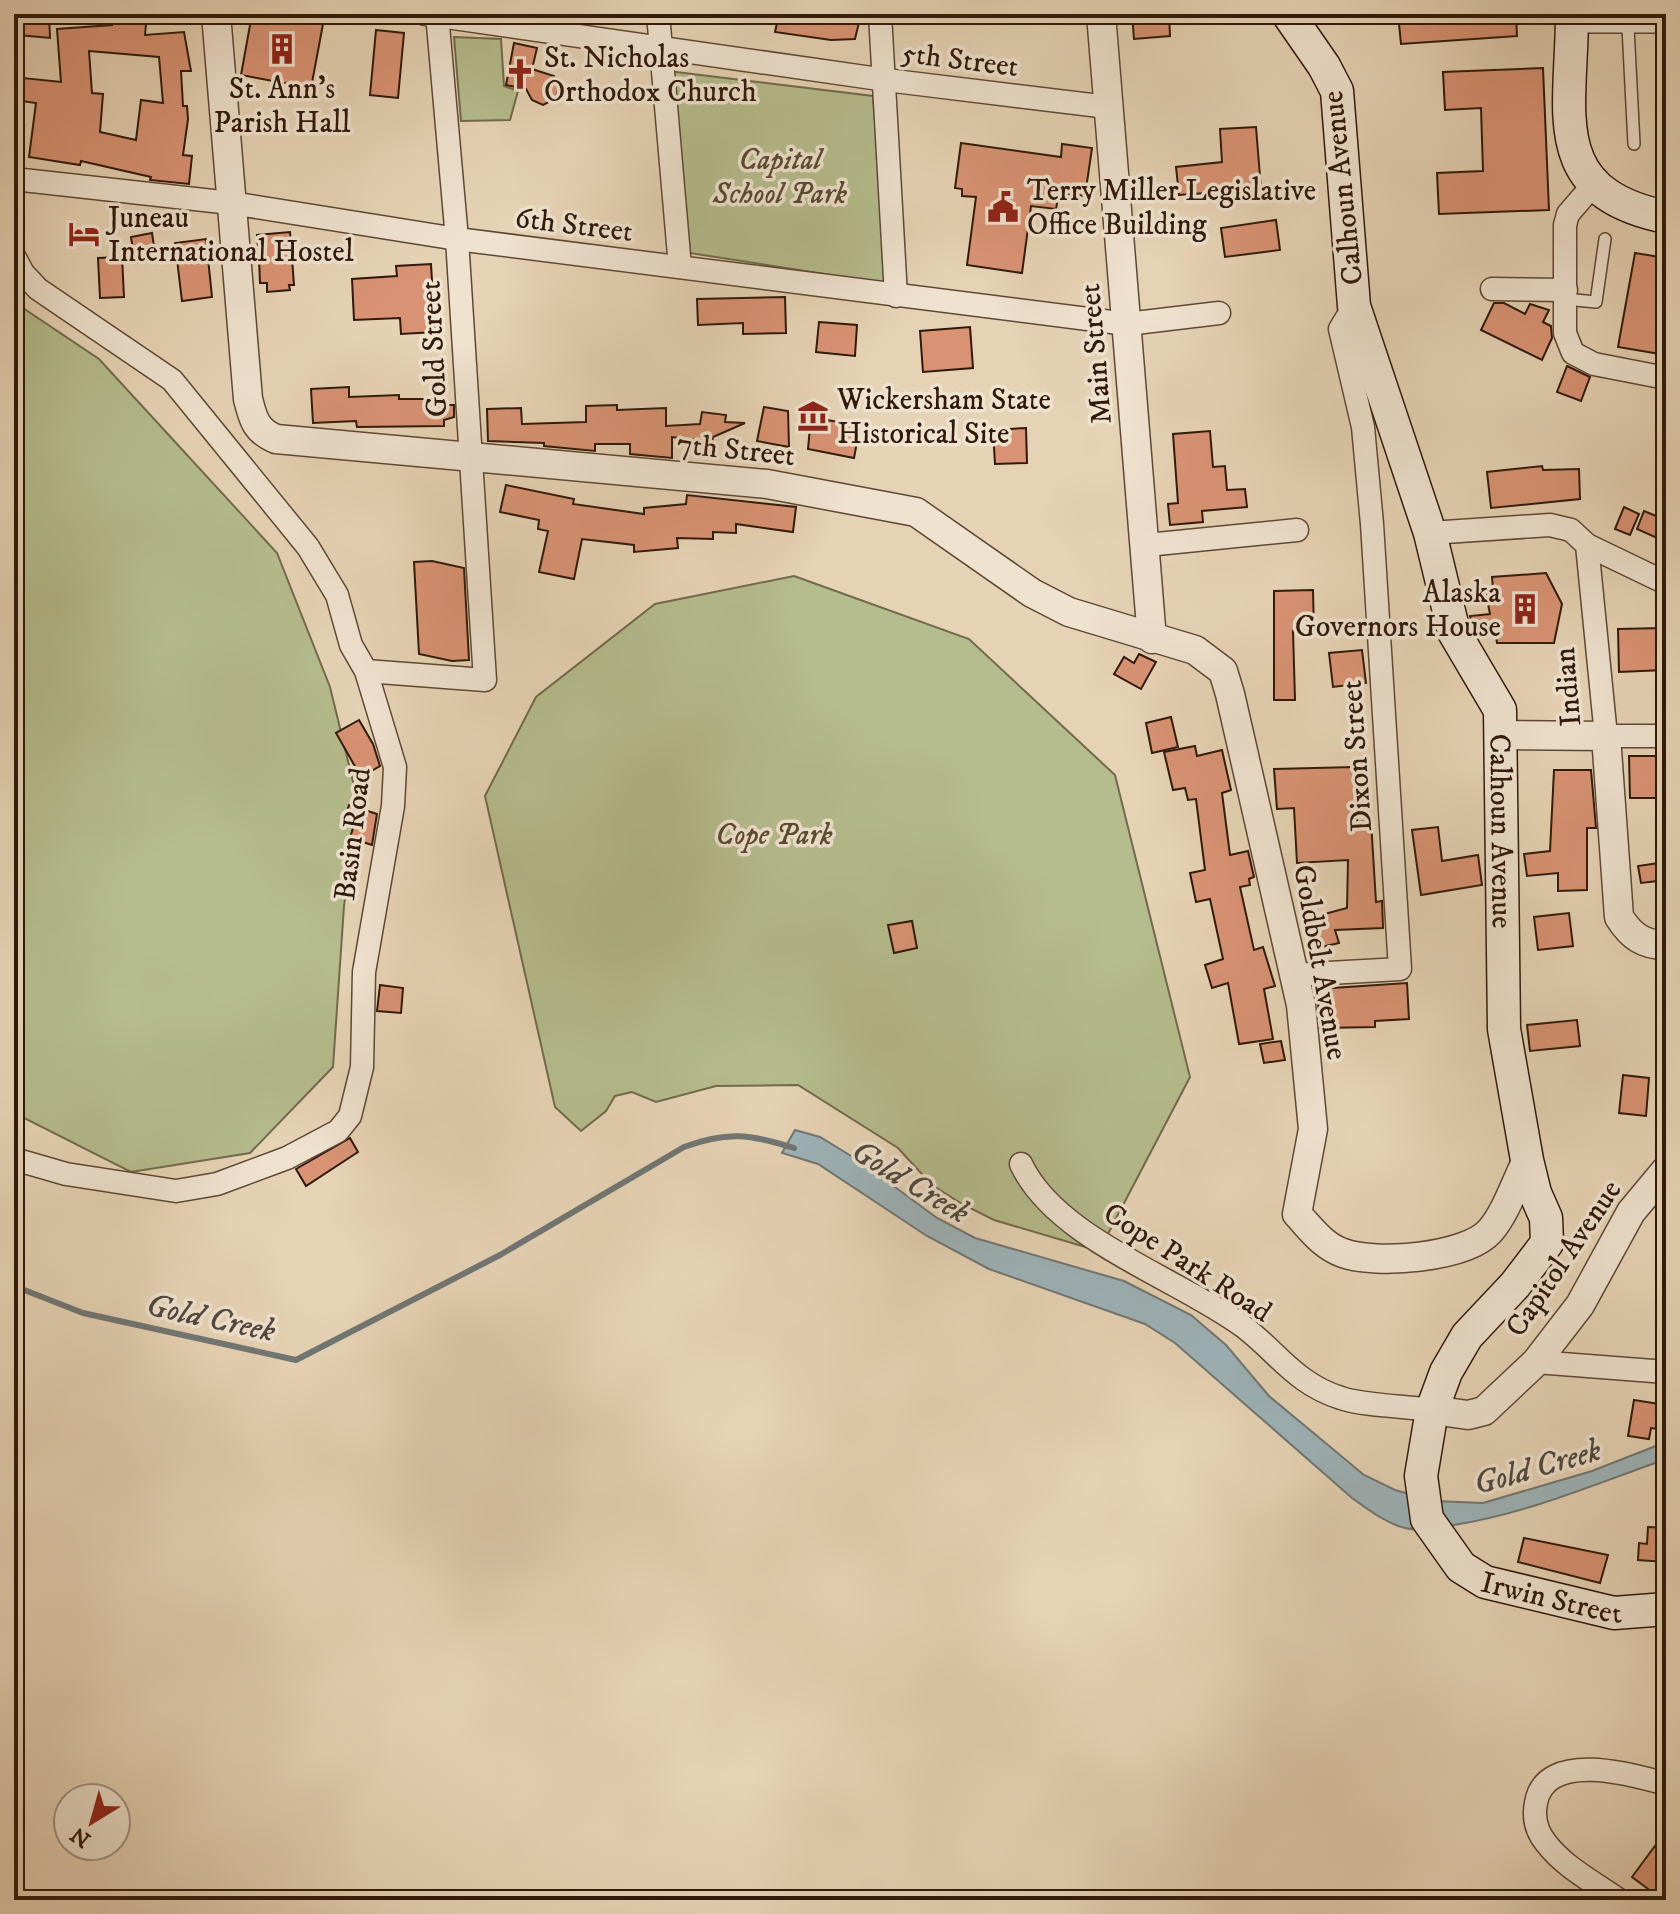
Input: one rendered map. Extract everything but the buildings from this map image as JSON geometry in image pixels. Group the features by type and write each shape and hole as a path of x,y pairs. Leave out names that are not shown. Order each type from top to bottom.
{"main road":[{"name":"Calhoun Avenue","path":"1288,14 1324,66 1337,91 1354,306 1430,533 1454,632 1500,710 1504,1029 1527,1160 1535,1193 1546,1218 1547,1243 1515,1285 1467,1336 1446,1372 1432,1410 1421,1476 1427,1519 1443,1546"},
{"path":"1572,20 1570,139 1578,166 1614,201 1638,212 1666,217"},
{"name":"Irwin Street","path":"1443,1546 1461,1567 1485,1582 1614,1613 1664,1615"}],"street":[{"path":"216,14 231,203"},
{"path":"658,14 680,267"},
{"path":"880,14 896,296"},
{"name":"Main Street","path":"1101,14 1147,545 1152,639"},
{"name":"5th Street","path":"433,15 660,45 886,80 1108,107"},
{"name":"Gold Street","path":"366,671 485,680 457,239 433,15"},
{"name":"6th Street","path":"14,179 231,203 457,239 1127,324 1219,313"},
{"path":"1594,184 1568,214 1565,225 1565,333 1573,353 1594,364 1666,378"},
{"name":"7th Street","path":"231,203 251,411 254,424 266,434 295,440 469,458 767,484 916,512 1032,593 1069,612 1195,650 1223,671"},
{"name":"Basin Road","path":"14,256 23,273 38,289 172,380 327,574 337,595 351,645 366,671 395,767 393,806 364,972 362,1067 350,1116 338,1131 287,1158 217,1184 176,1191 66,1174 14,1159"},
{"path":"1492,289 1566,295"},
{"name":"Dixon Street","path":"1293,975 1400,969 1371,510 1363,427 1340,329 1354,306"},
{"path":"1430,533 1550,525 1571,530 1587,545 1666,583"},
{"path":"1147,545 1297,530"},
{"name":"Indian","path":"1587,545 1606,736 1619,917 1630,935 1652,945 1666,945"},
{"name":"Goldbelt Avenue","path":"1223,671 1301,1005 1313,1129 1297,1214 1320,1240 1344,1253 1382,1259 1455,1250 1490,1232 1527,1160"},
{"path":"1502,735 1666,736"},
{"name":"Cope Park Road","path":"1021,1164 1031,1187 1058,1214 1245,1328 1284,1366 1310,1384 1343,1399 1432,1410"},
{"name":"Capitol Avenue","path":"1432,1410 1468,1415 1484,1411 1536,1362 1580,1305 1631,1212 1666,1170"},
{"path":"1536,1362 1666,1372"},
{"path":"1619,1900 1545,1843 1535,1823 1536,1800 1548,1783 1573,1770 1618,1770 1666,1784"}],"lane":[{"path":"1572,20 1628,27 1666,27"},
{"path":"1628,27 1634,144"},
{"path":"1566,295 1596,302 1605,239"}],"green space":[{"path":"454,37 501,39 504,86 518,91 510,120 461,121"},
{"name":"Capital School Park","path":"668,71 873,96 888,284 690,253"},
{"path":"14,302 99,359 277,553 330,687 358,802 344,906 333,1067 250,1153 131,1172 14,1113"},
{"name":"Cope Park","path":"794,576 969,639 1115,775 1190,1077 1099,1251 994,1220 962,1204 932,1185 898,1148 798,1085 716,1086 656,1102 632,1092 615,1096 606,1111 581,1131 555,1107 485,796 536,697 655,604"}],"water":[{"path":"795,1130 820,1137 861,1162 937,1218 975,1238 1124,1281 1191,1315 1226,1345 1269,1396 1364,1475 1395,1490 1435,1501 1483,1503 1592,1471 1666,1442 1666,1459 1562,1497 1481,1520 1430,1529 1398,1526 1352,1498 1175,1343 1145,1324 989,1269 927,1236 818,1164 782,1153"}],"waterway":[{"name":"Gold Creek","path":"14,1286 83,1313 296,1360 500,1255 684,1147 713,1138 739,1136 794,1148"}],"place":[{"name":"St. Ann's Parish Hall","path":"282,49"},
{"name":"St. Nicholas Orthodox Church","path":"520,74"},
{"name":"Terry Miller Legislative Office Building","path":"1003,207"},
{"name":"Juneau International Hostel","path":"84,234"},
{"name":"Wickersham State Historical Site","path":"813,416"},
{"name":"Alaska Governors House","path":"1525,609"}]}
